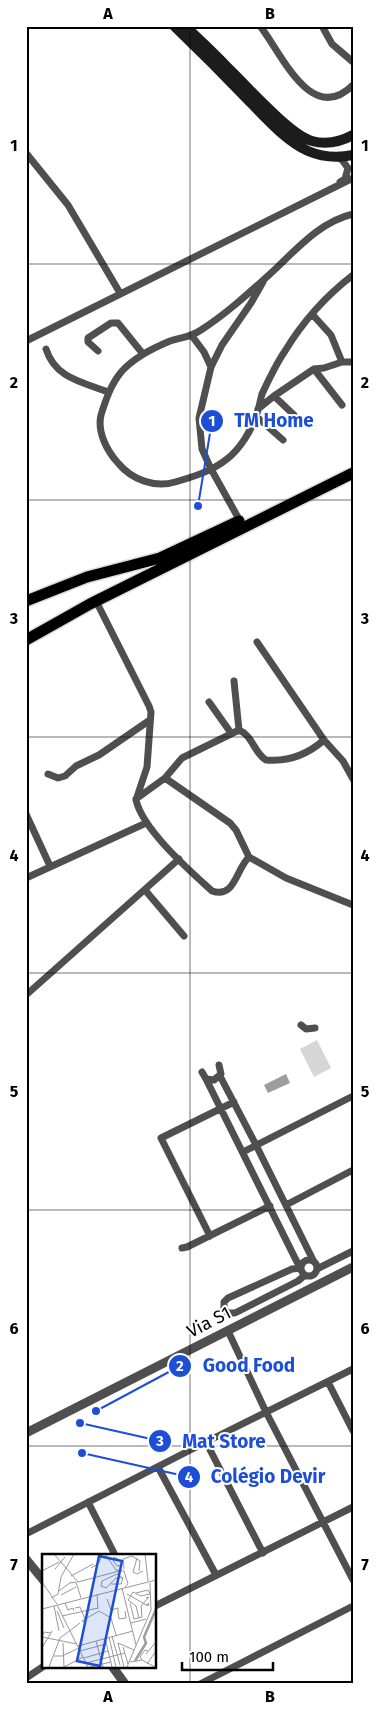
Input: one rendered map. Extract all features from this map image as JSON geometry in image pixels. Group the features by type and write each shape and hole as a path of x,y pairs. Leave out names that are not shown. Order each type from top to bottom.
{"highway":[{"path":"26,601 87,577 160,558 240,521 353,464"},
{"path":"28,638 96,601 353,473"}],"main road":[{"path":"174,26 296,144 308,152 337,157 353,155"},
{"path":"185,26 275,114 302,137 311,141 330,143 353,135"}],"street":[{"path":"260,26 286,68 317,96 324,98 338,96 346,92 353,85"},
{"path":"322,26 332,44 353,62"},
{"path":"26,153 68,205 120,293"},
{"path":"337,157 348,168 345,179 338,184"},
{"path":"26,341 353,178"},
{"path":"353,214 343,216 314,233 220,318 192,336 171,341 143,354 122,371 108,392 100,419 102,437 109,453 121,466 142,481 154,484 168,484 211,469 227,459 240,446 257,413 271,376 286,349 312,314 334,290 353,275"},
{"path":"240,521 202,449 199,418 211,368 222,345 251,303 264,280"},
{"path":"312,314 331,335 342,362"},
{"path":"98,350 88,342 88,338 111,323 118,323 143,354"},
{"path":"192,336 204,352 211,368"},
{"path":"46,349 52,364 66,376 108,392"},
{"path":"257,413 274,396 314,369 342,362 353,362"},
{"path":"314,369 342,405"},
{"path":"274,396 294,415"},
{"path":"257,413 283,440"},
{"path":"96,601 149,706 150,720 146,767 136,800 146,823 179,859 212,891 218,893 224,893 230,888 243,865 250,857"},
{"path":"256,642 324,740 343,761 353,779"},
{"path":"234,681 239,730 250,739 263,758 271,760 302,755 310,752 324,740"},
{"path":"209,702 231,733"},
{"path":"48,774 58,778 65,776 76,766 99,756 150,720"},
{"path":"136,800 165,778 182,758 239,730"},
{"path":"165,778 230,823 236,830 250,857 286,878 353,905"},
{"path":"26,814 50,866"},
{"path":"26,878 146,823"},
{"path":"26,995 179,859"},
{"path":"145,890 184,936"},
{"path":"301,1025 306,1029 315,1028"},
{"path":"219,1065 220,1076 315,1265 312,1276 305,1276 235,1312 230,1314 226,1312 224,1306 226,1300 292,1269 301,1267 305,1261 315,1265 353,1251"},
{"path":"220,1076 211,1081 204,1076 305,1276"},
{"path":"242,1152 353,1096"},
{"path":"210,1236 161,1138 234,1102"},
{"path":"286,1205 353,1170"},
{"path":"182,1248 270,1206"},
{"name":"Via S1","path":"26,1433 353,1267"},
{"path":"228,1330 266,1412 353,1580"},
{"path":"26,1534 353,1369"},
{"path":"328,1382 353,1430"},
{"path":"206,1442 263,1553"},
{"path":"158,1467 216,1575"},
{"path":"88,1502 114,1554"},
{"path":"156,1605 353,1507"},
{"path":"26,1559 42,1579"},
{"path":"200,1684 353,1606"},
{"path":"30,1684 26,1679 42,1667"},
{"path":"113,1668 125,1684"}],"shaded area":[{"path":"317,1040 331,1068 314,1077 300,1049"},
{"path":"286,1074 290,1083 268,1093 264,1085"}],"place":[{"name":"TM Home","path":"198,506"},
{"name":"Good Food","path":"96,1411"},
{"name":"Mat Store","path":"80,1423"},
{"name":"Colégio Devir","path":"82,1453"}]}
